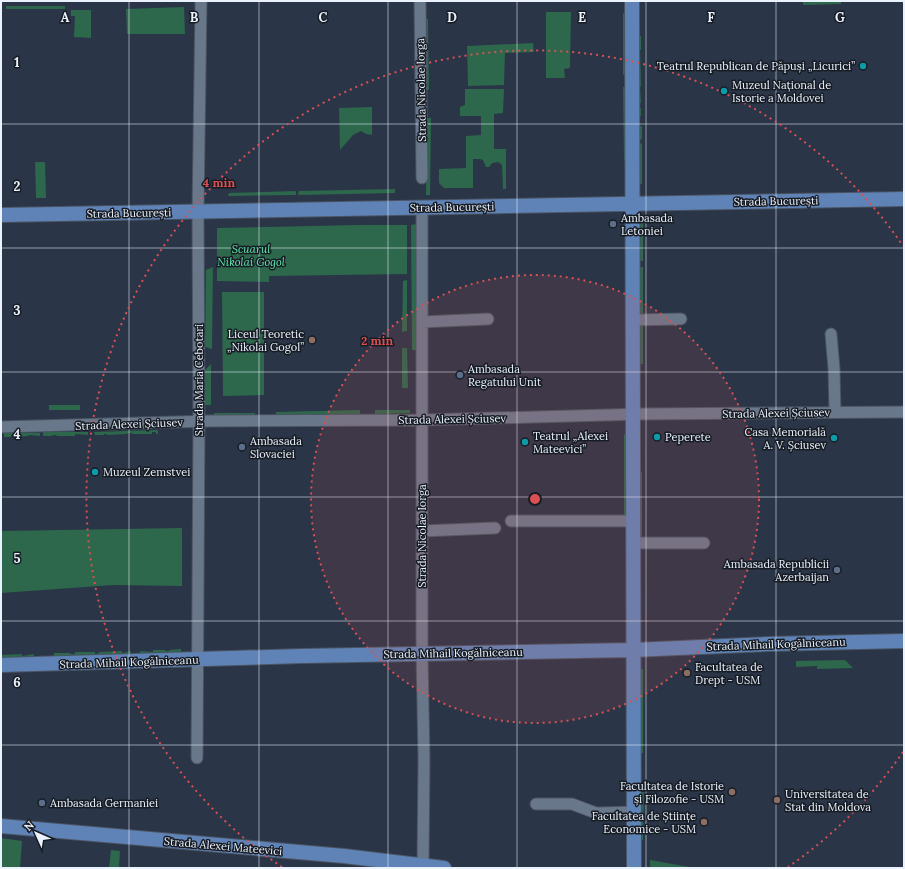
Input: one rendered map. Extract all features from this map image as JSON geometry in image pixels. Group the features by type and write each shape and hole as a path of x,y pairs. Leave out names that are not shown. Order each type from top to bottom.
{"main road":[{"path":"632,1 634,204 632,320 634,414 634,868"},
{"name":"Strada București","path":"1,215 904,200"},
{"name":"Strada Mihail Kogălniceanu","path":"1,665 302,656 633,650 768,644 904,641"},
{"name":"Strada Alexei Mateevici","path":"1,826 336,856 444,868"}],"street":[{"name":"Strada Maria Cebotari","path":"197,758 199,421 198,212 201,1"},
{"name":"Strada Nicolae Iorga","path":"420,1 422,178"},
{"name":"Strada Nicolae Iorga","path":"422,208 423,865"},
{"path":"422,322 488,319"},
{"path":"632,320 681,319"},
{"path":"831,334 834,368 835,412"},
{"name":"Strada Alexei Șciusev","path":"1,427 199,421 422,420 634,414 904,412"},
{"path":"511,521 634,521"},
{"path":"422,531 495,528"},
{"path":"633,543 704,543"},
{"path":"536,804 572,804 596,813 634,812"}],"green space":[{"path":"803,1 841,1 841,4 803,5"},
{"path":"6,6 65,6 65,9 6,9"},
{"path":"184,7 185,34 127,34 126,9"},
{"path":"71,10 91,10 91,38 74,37 75,16 71,16"},
{"path":"546,12 571,12 570,68 564,69 565,78 546,78"},
{"path":"638,12 640,12 641,36 641,116 639,116"},
{"path":"623,13 625,13 626,75 623,75"},
{"path":"426,19 428,19 429,90 427,90"},
{"path":"533,43 534,52 505,53 504,85 468,86 467,46"},
{"path":"623,87 626,87 627,160 624,161"},
{"path":"465,89 504,89 503,113 494,114 494,149 506,149 506,189 503,189 502,165 498,162 492,163 489,167 486,167 483,160 480,159 473,159 473,188 444,188 439,183 439,169 466,168 466,136 481,135 481,116 460,116 460,107 465,105"},
{"path":"372,107 372,135 361,131 353,135 340,150 339,108"},
{"path":"427,118 431,118 430,195 426,195"},
{"path":"639,126 642,126 642,139 640,140 640,143 642,144 642,184 639,184"},
{"path":"35,162 45,162 46,198 36,198"},
{"path":"395,189 395,193 298,195 299,191"},
{"path":"296,191 296,195 228,196 229,193"},
{"path":"639,223 643,223 643,261 639,261"},
{"path":"417,224 417,350 412,350 411,225"},
{"name":"Scuarul Nikolai Gogol","path":"407,225 407,274 269,276 269,282 217,281 217,228"},
{"path":"213,267 212,349 205,347 206,270"},
{"path":"639,267 643,267 643,314 639,314"},
{"path":"407,280 407,331 402,332 403,281"},
{"path":"222,292 264,292 264,395 223,396"},
{"path":"639,320 643,320 643,364 639,364"},
{"path":"402,348 407,348 408,388 402,388"},
{"path":"211,364 211,405 205,405 205,370"},
{"path":"49,405 80,405 80,410 49,410"},
{"path":"360,410 360,414 276,416 276,412"},
{"path":"375,410 410,410 410,413 375,414"},
{"path":"214,413 255,413 255,416 214,416"},
{"path":"158,430 158,434 156,434 156,432 152,432 152,434 128,433 95,435 94,432"},
{"path":"43,432 88,432 88,435 75,434 75,436 43,436"},
{"path":"4,433 40,433 40,436 29,435 15,437 15,435 11,435 11,437 4,437"},
{"path":"624,434 627,434 627,518 624,519"},
{"path":"640,472 642,472 642,537 641,537"},
{"path":"182,528 182,586 113,585 1,593 1,531"},
{"path":"181,649 181,653 140,654 140,651 153,652 153,650 169,651"},
{"path":"122,651 122,653 131,651 131,655 54,657 54,653 75,654 75,652 95,652 95,654 99,652"},
{"path":"22,654 22,656 34,654 34,657 1,658 1,655"},
{"path":"845,660 853,668 817,669 817,666 796,667 796,661"},
{"path":"640,669 643,669 643,753 640,753"},
{"path":"640,792 644,792 643,840 640,840"},
{"path":"1,838 22,841 20,868 1,868"},
{"path":"111,850 120,851 119,868 109,868"},
{"path":"650,860 695,868 650,868"}],"place":[{"name":"Teatrul Republican de Păpuși „Licurici”","path":"863,66"},
{"name":"Muzeul Național de Istorie a Moldovei","path":"724,91"},
{"name":"Ambasada Letoniei","path":"613,224"},
{"name":"Liceul Teoretic „Nikolai Gogol”","path":"312,340"},
{"name":"Ambasada Regatului Unit","path":"460,375"},
{"name":"Peperete","path":"657,437"},
{"name":"Casa Memorială A. V. Șciusev","path":"834,438"},
{"name":"Teatrul „Alexei Mateevici”","path":"525,442"},
{"name":"Ambasada Slovaciei","path":"242,447"},
{"name":"Muzeul Zemstvei","path":"95,472"},
{"name":"Ambasada Republicii Azerbaijan","path":"837,570"},
{"name":"Facultatea de Drept - USM","path":"687,673"},
{"name":"Facultatea de Istorie și Filozofie - USM","path":"732,792"},
{"name":"Universitatea de Stat din Moldova","path":"777,800"},
{"name":"Ambasada Germaniei","path":"42,803"},
{"name":"Facultatea de Științe Economice - USM","path":"704,822"}]}
